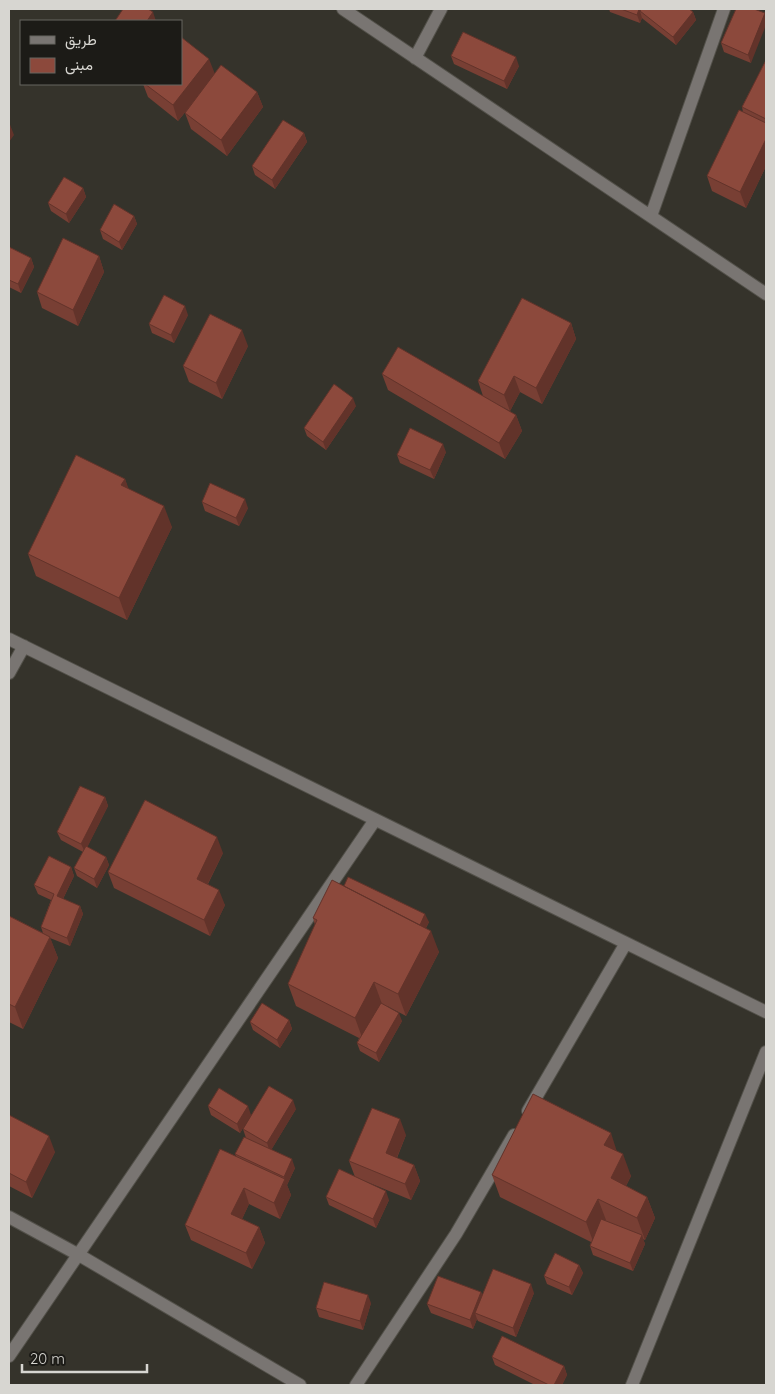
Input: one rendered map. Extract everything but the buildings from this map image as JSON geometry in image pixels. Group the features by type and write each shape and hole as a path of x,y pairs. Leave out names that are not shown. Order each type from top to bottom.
{"street":[{"path":"343,9 766,294"},
{"path":"415,58 441,9"},
{"path":"651,216 724,9"},
{"path":"9,639 766,1012"},
{"path":"9,673 24,646"},
{"path":"9,1356 375,820"},
{"path":"356,1385 456,1234 626,943"},
{"path":"632,1385 766,1052"},
{"path":"9,1217 79,1255 300,1385"}]}
